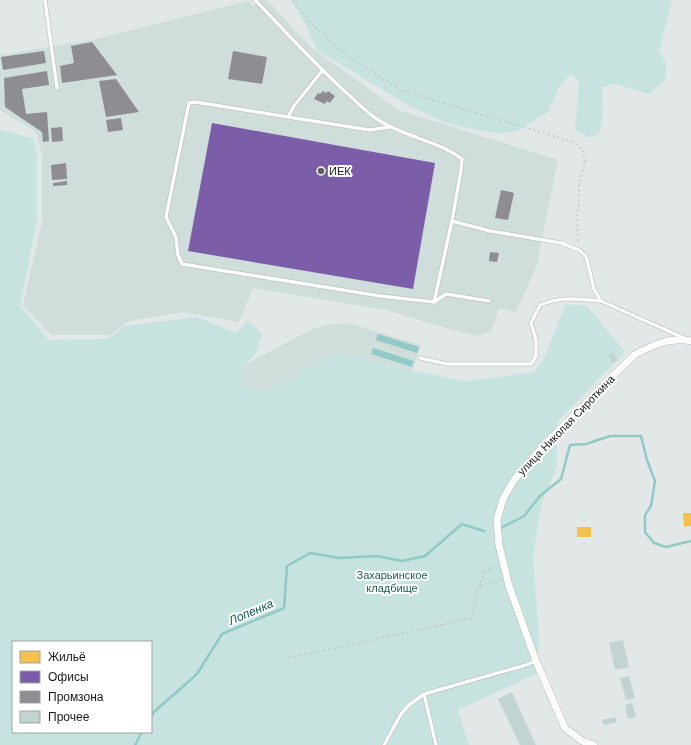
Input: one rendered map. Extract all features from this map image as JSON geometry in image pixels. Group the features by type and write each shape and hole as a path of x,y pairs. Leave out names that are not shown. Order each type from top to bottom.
{"street":[{"name":"улица Николая Сироткина","path":"594,745 582,741 565,728 536,661 507,579 499,545 497,520 503,499 514,480 545,444 634,355 652,346 672,340 690,341"}],"lane":[{"path":"45,0 57,88"},
{"path":"255,0 322,71 375,118 389,127 440,147 462,159 452,221 434,302"},
{"path":"288,117 294,106 322,71"},
{"path":"389,127 370,130 195,102 189,103 166,217 176,237 178,255 182,264 380,296 434,302 446,294 489,301"},
{"path":"452,221 490,231 561,242 579,250 586,256 594,289 601,301"},
{"path":"420,358 446,364 531,364 536,356 536,340 531,323 540,305 552,300 574,299 601,301 690,341"},
{"path":"384,745 401,714 409,705 424,694 526,666 536,661"},
{"path":"424,694 436,745"}],"path":[{"path":"293,0 308,20 341,51 400,90 573,142 582,148 585,162 579,185 580,202 577,216 579,250"},
{"path":"289,658 473,618 476,595 484,573 489,569 504,565"},
{"path":"480,585 507,579"}],"shaded area":[{"path":"259,0 267,0 312,48 398,110 558,160 536,268 516,312 499,308 491,331 477,336 386,310 253,288 239,322 183,312 129,321 110,335 51,335 23,305 42,222 42,155 36,132 0,110 0,55 92,40 248,1 254,6"},
{"path":"348,323 421,345 412,371 340,352 300,375 260,393 240,382 243,366 310,330 326,325"}],"green space":[{"path":"291,0 672,0 659,51 666,63 665,80 649,94 615,84 602,87 603,117 599,133 590,138 575,130 579,81 571,74 559,87 548,112 517,131 498,134 446,123 408,105 318,51 303,20"},
{"name":"Захарьинское кладбище","path":"0,130 33,138 37,157 37,219 20,306 49,340 108,339 125,326 197,317 236,333 248,321 262,334 255,355 243,366 240,381 260,393 300,375 302,370 340,352 412,371 466,381 534,372 543,361 566,304 587,306 625,352 557,422 557,465 541,506 533,557 539,640 536,674 458,710 469,745 0,745"}],"water":[{"path":"378,334 419,347 417,353 376,340"},
{"path":"373,348 414,361 412,367 371,354"}],"building: Жильё":[{"path":"683,513 691,513 691,526 684,527"},
{"path":"577,527 591,527 591,537 577,537"}],"building: Офисы":[{"path":"212,123 435,163 413,289 188,251"}],"building: Промзона":[{"path":"92,42 117,75 62,83 60,66 74,63 71,46"},
{"path":"44,51 46,63 3,70 1,57"},
{"path":"233,51 267,57 262,84 228,79"},
{"path":"47,71 49,85 22,89 26,114 47,112 49,141 43,142 42,132 5,107 4,78"},
{"path":"116,79 139,112 106,117 99,81"},
{"path":"323,91 326,93 328,91 335,96 330,103 327,101 325,104 314,99 318,93 320,94"},
{"path":"121,118 123,130 108,132 106,120"},
{"path":"62,127 63,141 52,142 51,128"},
{"path":"66,163 67,179 52,180 51,165"},
{"path":"67,181 67,185 53,186 53,183"},
{"path":"501,190 514,193 508,220 495,218"},
{"path":"490,252 499,253 497,262 489,261"}],"building: Прочее":[{"path":"614,352 618,361 612,363 608,355"},
{"path":"623,640 629,667 615,670 609,643"},
{"path":"629,676 635,698 626,700 620,678"},
{"path":"512,692 536,745 520,745 498,699"},
{"path":"632,703 636,717 628,719 625,705"},
{"path":"615,717 617,722 604,725 602,720"}],"waterway":[{"name":"Лопенка","path":"501,528 524,516 540,496 561,479 570,445 586,444 610,436 641,436 647,460 655,481 651,506 645,515 645,532 654,543 666,547 691,541"},
{"name":"Лопенка","path":"152,715 197,674 222,634 284,608 287,566 310,553 339,558 377,556 402,561 425,556 462,524 484,531"},
{"name":"Лопенка","path":"135,745 141,733"}],"place":[{"name":"ИЕК","path":"321,171"}]}
